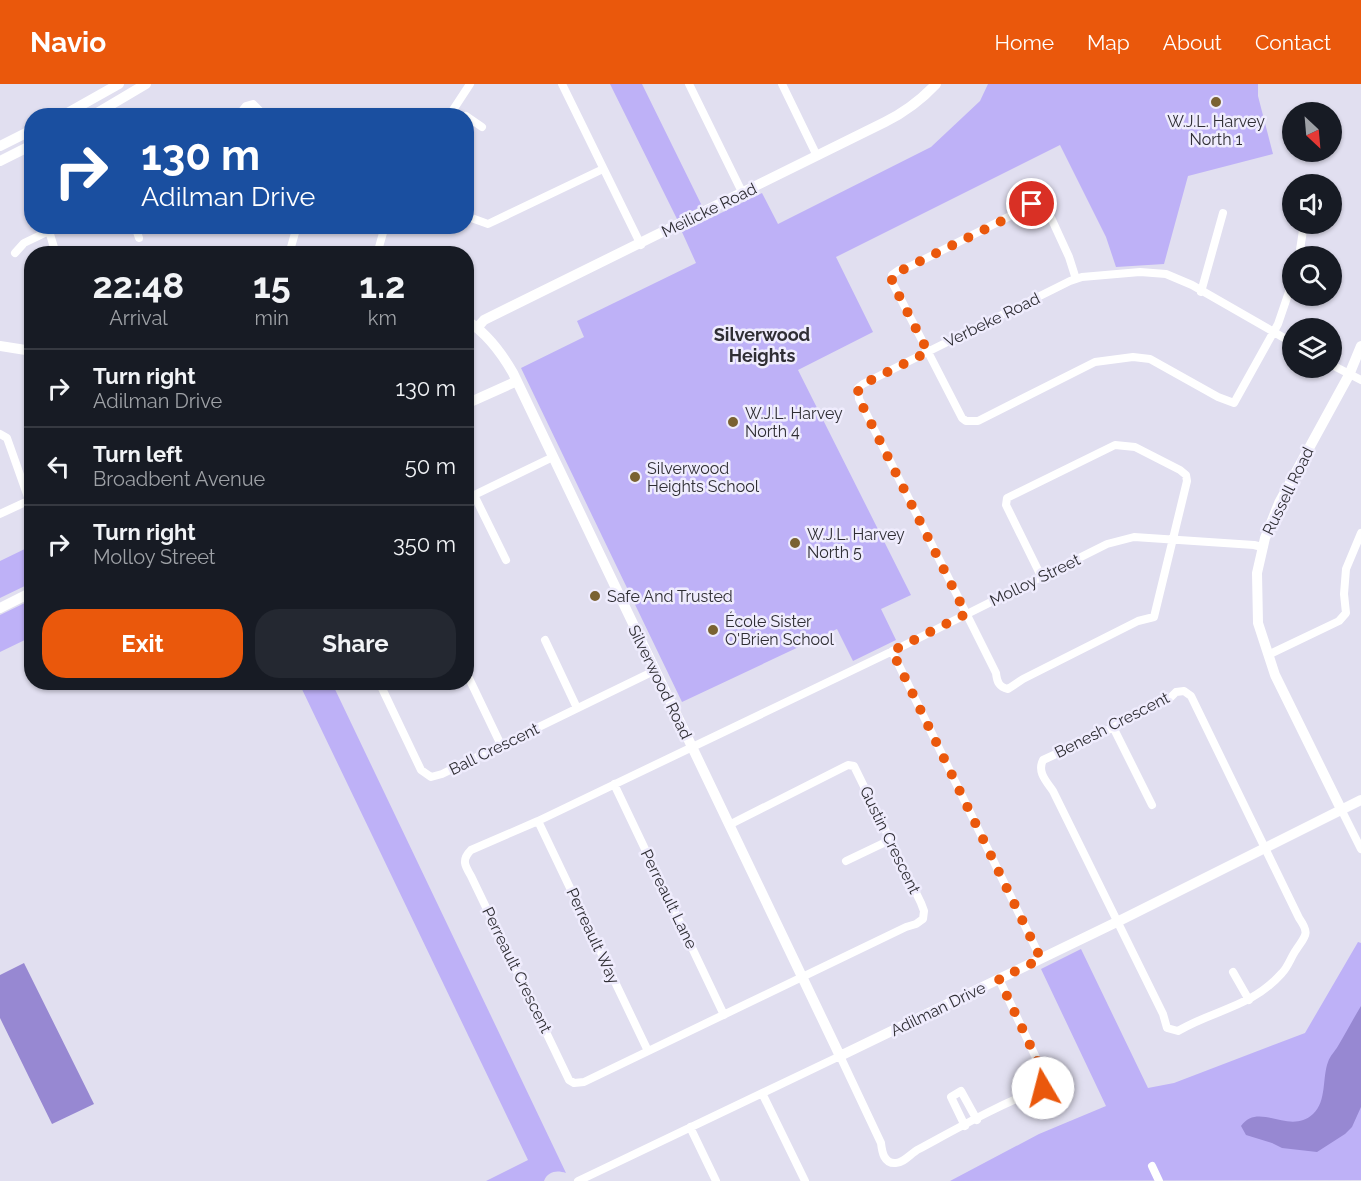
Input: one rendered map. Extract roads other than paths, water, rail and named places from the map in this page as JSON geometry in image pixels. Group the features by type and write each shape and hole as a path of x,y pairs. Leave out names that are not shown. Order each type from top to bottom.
{"street":[{"path":"77,108 121,84 127,96"},
{"path":"106,108 146,84"},
{"path":"454,108 471,84"},
{"path":"562,84 641,244"},
{"path":"689,84 742,194"},
{"path":"782,84 817,156"},
{"name":"Meilicke Road","path":"477,328 484,320 904,112 922,99 936,84"},
{"path":"244,108 253,104 257,108"},
{"path":"474,122 482,127"},
{"path":"0,146 24,134"},
{"path":"0,161 24,149"},
{"path":"474,219 488,224 603,169"},
{"path":"1076,279 1069,256 1047,209 1038,202 892,275 892,282 962,418 970,422 978,421 1095,362 1142,356 1218,397 1234,403 1274,332 1284,306"},
{"path":"1201,292 1223,213"},
{"path":"15,253 24,243 43,234"},
{"path":"138,234 140,238"},
{"name":"Verbeke Road","path":"966,614 859,399 858,388 1076,279 1160,272 1282,337"},
{"name":"Silverwood Road","path":"474,326 503,355 517,381 840,1056"},
{"path":"0,346 24,350"},
{"name":"Russell Road","path":"1341,810 1275,675 1258,623 1257,573 1262,547 1279,503 1349,375 1361,346"},
{"path":"1342,371 1361,380"},
{"path":"474,400 517,381"},
{"path":"0,434 7,438 24,483"},
{"path":"966,614 996,673 998,683 1008,689 1023,679 1128,627 1154,617 1187,481 1186,475 1135,447 1115,445 1007,498 1006,505 1041,576"},
{"path":"474,495 553,457"},
{"path":"0,514 24,502"},
{"path":"474,504 506,560"},
{"path":"1268,655 1339,621 1346,613 1344,594 1346,569 1361,532"},
{"name":"Molloy Street","path":"692,747 1121,539 1134,537 1262,547"},
{"path":"0,608 24,596"},
{"path":"544,640 578,708"},
{"path":"892,651 1041,959"},
{"name":"Ball Crescent","path":"383,690 421,770 431,777 442,774 654,671"},
{"path":"474,689 501,745"},
{"name":"Benesh Crescent","path":"1118,922 1053,791 1042,774 1041,765 1044,760 1171,698 1176,692 1184,691 1191,696 1299,918 1306,928 1306,937 1283,972 1249,1000"},
{"path":"1113,727 1152,805"},
{"name":"Perreault Crescent","path":"692,747 538,821 471,850 464,861 465,867 569,1080 574,1083 584,1082 802,977"},
{"name":"Gustin Crescent","path":"729,825 848,765 854,766 859,773 921,903 924,911 923,919 802,977"},
{"name":"Perreault Lane","path":"614,784 724,1015"},
{"name":"Adilman Drive","path":"578,1181 1118,922 1361,800"},
{"path":"1341,810 1361,849"},
{"name":"Perreault Way","path":"538,821 648,1051"},
{"path":"846,861 890,840"},
{"path":"1118,922 1163,1014 1167,1028 1178,1031 1189,1024 1249,1000 1233,972"},
{"path":"840,1056 882,1143 883,1154 887,1161 901,1162 910,1154 1043,1088 1049,1080 1048,1073 1038,1062 999,979"},
{"path":"965,1126 951,1097 961,1091 977,1120"},
{"path":"762,1093 805,1181"},
{"path":"690,1127 716,1181"},
{"path":"1152,1166 1159,1181"}],"place":[{"name":"W.J.L. Harvey North 1","path":"1216,102"},
{"name":"W.J.L. Harvey North 4","path":"733,422"},
{"name":"Silverwood Heights School","path":"635,477"},
{"name":"W.J.L. Harvey North 5","path":"795,543"},
{"name":"Safe And Trusted","path":"595,596"},
{"name":"École Sister O'Brien School","path":"713,630"}],"district":[{"name":"Silverwood Heights","path":"762,344"}]}
